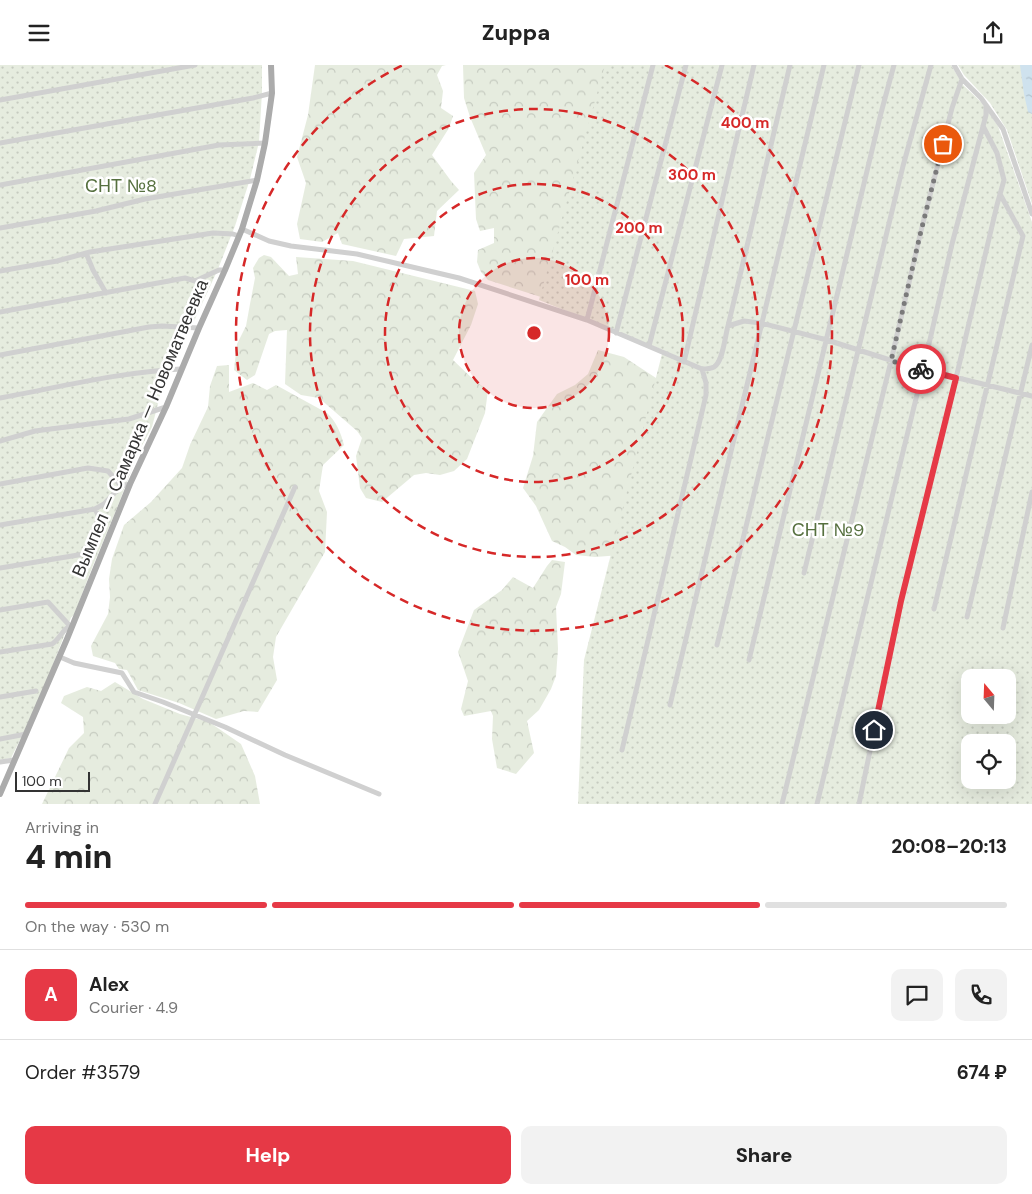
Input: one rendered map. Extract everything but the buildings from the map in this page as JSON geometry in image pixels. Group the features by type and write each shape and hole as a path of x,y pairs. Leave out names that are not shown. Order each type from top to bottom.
{"main road":[{"name":"Вымпел — Самарка — Новоматвеевка","path":"0,794 60,657 130,484 166,407 240,233 257,180 266,143 272,93 271,65"}],"street":[{"path":"0,100 195,65"},
{"path":"588,320 653,65"},
{"path":"616,333 686,65"},
{"path":"648,347 722,65"},
{"path":"684,362 754,65"},
{"path":"0,271 57,261 86,253 213,233 240,233 269,241 357,254 460,278 588,320 684,362 702,369 711,369 720,359 790,65"},
{"path":"670,705 824,65"},
{"path":"717,645 859,65"},
{"path":"749,660 894,65"},
{"path":"804,573 903,166 931,65"},
{"path":"954,65 962,79 981,98 1004,132 1032,214"},
{"path":"782,804 891,361 924,216 952,107 962,79"},
{"path":"0,143 272,93"},
{"path":"817,804 952,244 986,115 986,105"},
{"path":"859,804 901,601 1004,180 998,153 983,125"},
{"path":"0,185 219,145 266,143"},
{"path":"0,228 96,211 145,199 257,180"},
{"path":"934,609 1023,236 1000,194"},
{"path":"86,253 106,293"},
{"path":"0,312 185,278 195,281 220,270 225,271"},
{"path":"728,326 744,321 761,323 826,340 923,370 1021,395 1032,396"},
{"path":"0,355 149,327 199,328"},
{"path":"967,617 1032,345"},
{"path":"0,398 154,370 181,369"},
{"path":"622,751 706,395 706,383 702,369"},
{"path":"0,441 35,431 129,419 166,407"},
{"path":"0,484 88,468 108,471 121,486"},
{"path":"0,525 95,509 104,504 121,486 130,484"},
{"path":"155,804 295,487"},
{"path":"1003,628 1032,493"},
{"path":"0,568 84,554 98,517 95,509"},
{"path":"0,610 48,602 71,626 67,627 57,641 52,644 0,651"},
{"path":"60,657 74,663 122,673 134,692 195,714 285,755 379,794"},
{"path":"0,697 36,691"},
{"path":"0,739 26,734"},
{"path":"0,762 14,760"}],"green space":[{"name":"СНТ №8","path":"0,65 262,65 262,92 259,142 250,179 235,226 218,269 170,369 125,477 49,675 24,732 11,758 0,760"},
{"path":"315,65 446,65 442,66 437,75 443,91 441,108 453,116 449,128 432,155 459,190 437,211 434,236 404,239 396,256 342,244 338,233 322,242 300,239 297,224 306,183 297,157 308,115"},
{"path":"463,65 607,65 544,298 488,280 481,272 477,262 478,250 494,243 494,228 480,231 476,219 474,173 486,155 464,98"},
{"name":"СНТ №9","path":"605,65 951,65 963,85 981,102 998,126 1032,222 1032,804 578,804 584,660 663,350 539,300"},
{"path":"958,65 1023,65 1032,87 1032,204 1007,130 990,103 964,75"},
{"path":"264,255 271,257 289,276 298,274 296,257 353,261 475,291 478,304 471,325 453,360 476,382 488,390 485,413 467,459 454,471 440,475 426,473 414,475 382,502 366,498 360,488 356,456 362,438 357,431 319,398 301,395 285,384 287,330 275,331 269,334 255,375 247,380 234,370 237,344 246,326 255,278 253,268 259,258"},
{"path":"598,350 624,357 663,384 634,554 595,557 576,555 552,541 536,506 523,488 533,456 537,422 557,394 575,385 588,374"},
{"path":"229,365 229,392 253,383 267,390 276,385 327,413 338,427 344,445 323,465 319,491 327,512 325,552 276,637 273,657 277,680 258,712 244,711 216,719 179,703 138,690 127,670 119,669 115,663 93,656 91,646 108,614 110,597 109,579 112,559 124,525 151,502 182,468 190,445 208,407 210,386 217,366"},
{"path":"160,396 152,427 138,453 74,615 69,619 139,398"},
{"path":"552,560 565,562 561,594 556,607 558,649 556,676 539,710 527,721 534,753 516,774 497,768 492,739 493,716 491,711 464,716 461,709 468,681 458,652 474,610 502,590 513,577 533,588"},
{"path":"115,682 143,699 180,714 209,722 241,744 255,776 260,804 42,804 69,748 84,733 83,717 61,703 64,696 87,687 101,691"}],"water":[{"path":"1020,65 1032,65 1032,114 1028,112"}],"way so far":[{"path":"921,369 891,361 943,144"}],"route":[{"path":"874,730 901,601 956,378 921,369"}]}
